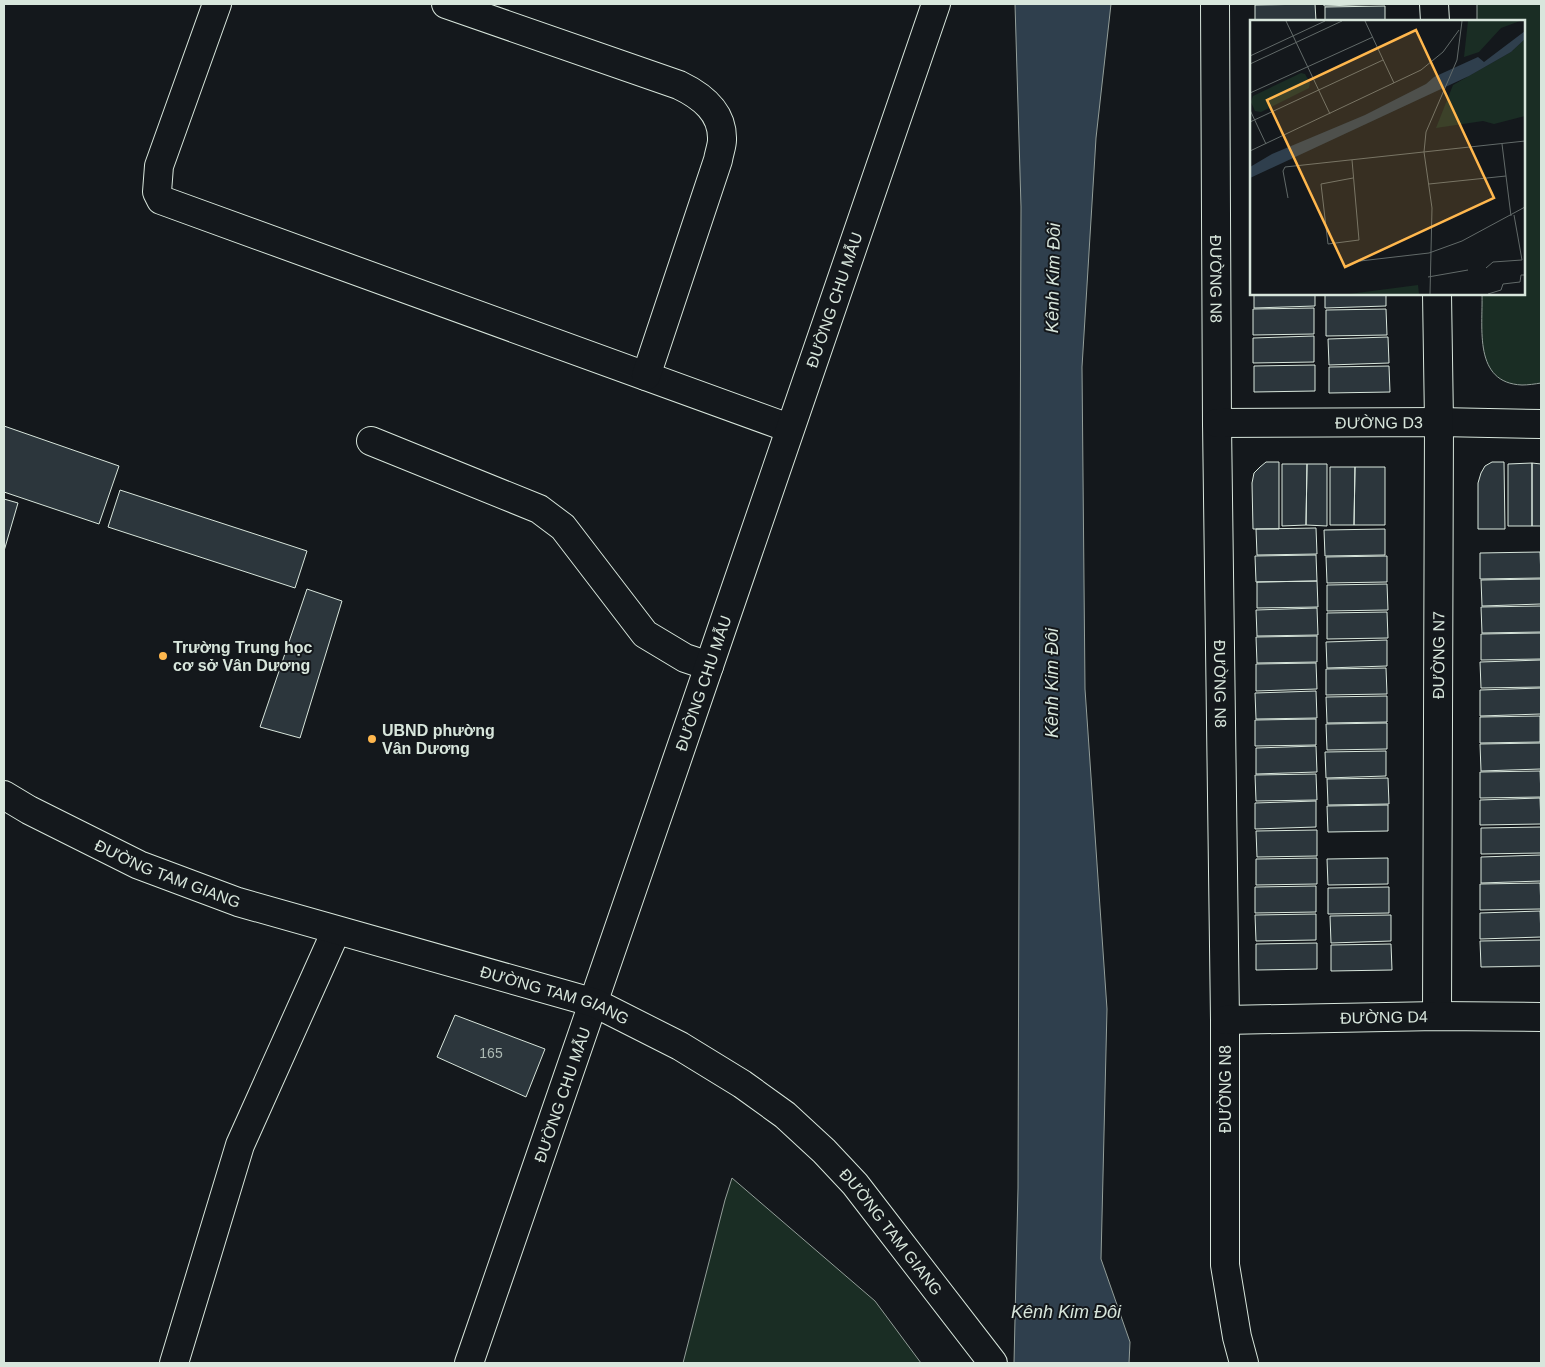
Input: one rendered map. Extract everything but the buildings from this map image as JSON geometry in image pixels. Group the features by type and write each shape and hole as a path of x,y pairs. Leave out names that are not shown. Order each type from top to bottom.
{"street":[{"path":"217,4 159,166 157,192 162,200 789,428"},
{"path":"446,4 679,85 695,92 716,112 721,126 722,141 718,160 646,376"},
{"name":"ĐƯỜNG CHU MẪU","path":"470,1363 595,1002 789,428 936,4"},
{"name":"ĐƯỜNG N8","path":"1215,4 1217,423 1225,1020 1225,1265 1237,1337 1244,1363"},
{"path":"1434,4 1434,20"},
{"name":"ĐƯỜNG N7","path":"1437,295 1439,422 1437,1016"},
{"name":"ĐƯỜNG D3","path":"1217,423 1439,422 1541,424"},
{"path":"371,440 539,509 563,527 645,634 684,658 709,666"},
{"name":"ĐƯỜNG TAM GIANG","path":"4,795 29,810 139,865 238,902 595,1002 680,1046 742,1084 785,1115 824,1151 855,1184 974,1340 994,1363"},
{"path":"174,1363 240,1145 336,931"},
{"name":"ĐƯỜNG D4","path":"1225,1020 1437,1016 1541,1017"}],"green space":[{"path":"1477,4 1541,4 1541,383 1522,385 1506,382 1495,375 1488,364 1484,351 1482,295 1525,295 1525,20 1477,20"},
{"path":"732,1178 875,1301 921,1363 683,1363"}],"water":[{"name":"Kênh Kim Đôi","path":"1015,4 1111,4 1096,138 1082,367 1085,689 1107,1009 1101,1259 1130,1342 1129,1363 1014,1363 1018,1188 1021,207"}],"place":[{"name":"Trường Trung học cơ sở Vân Dương","path":"163,656"},
{"name":"UBND phường Vân Dương","path":"372,739"}]}
